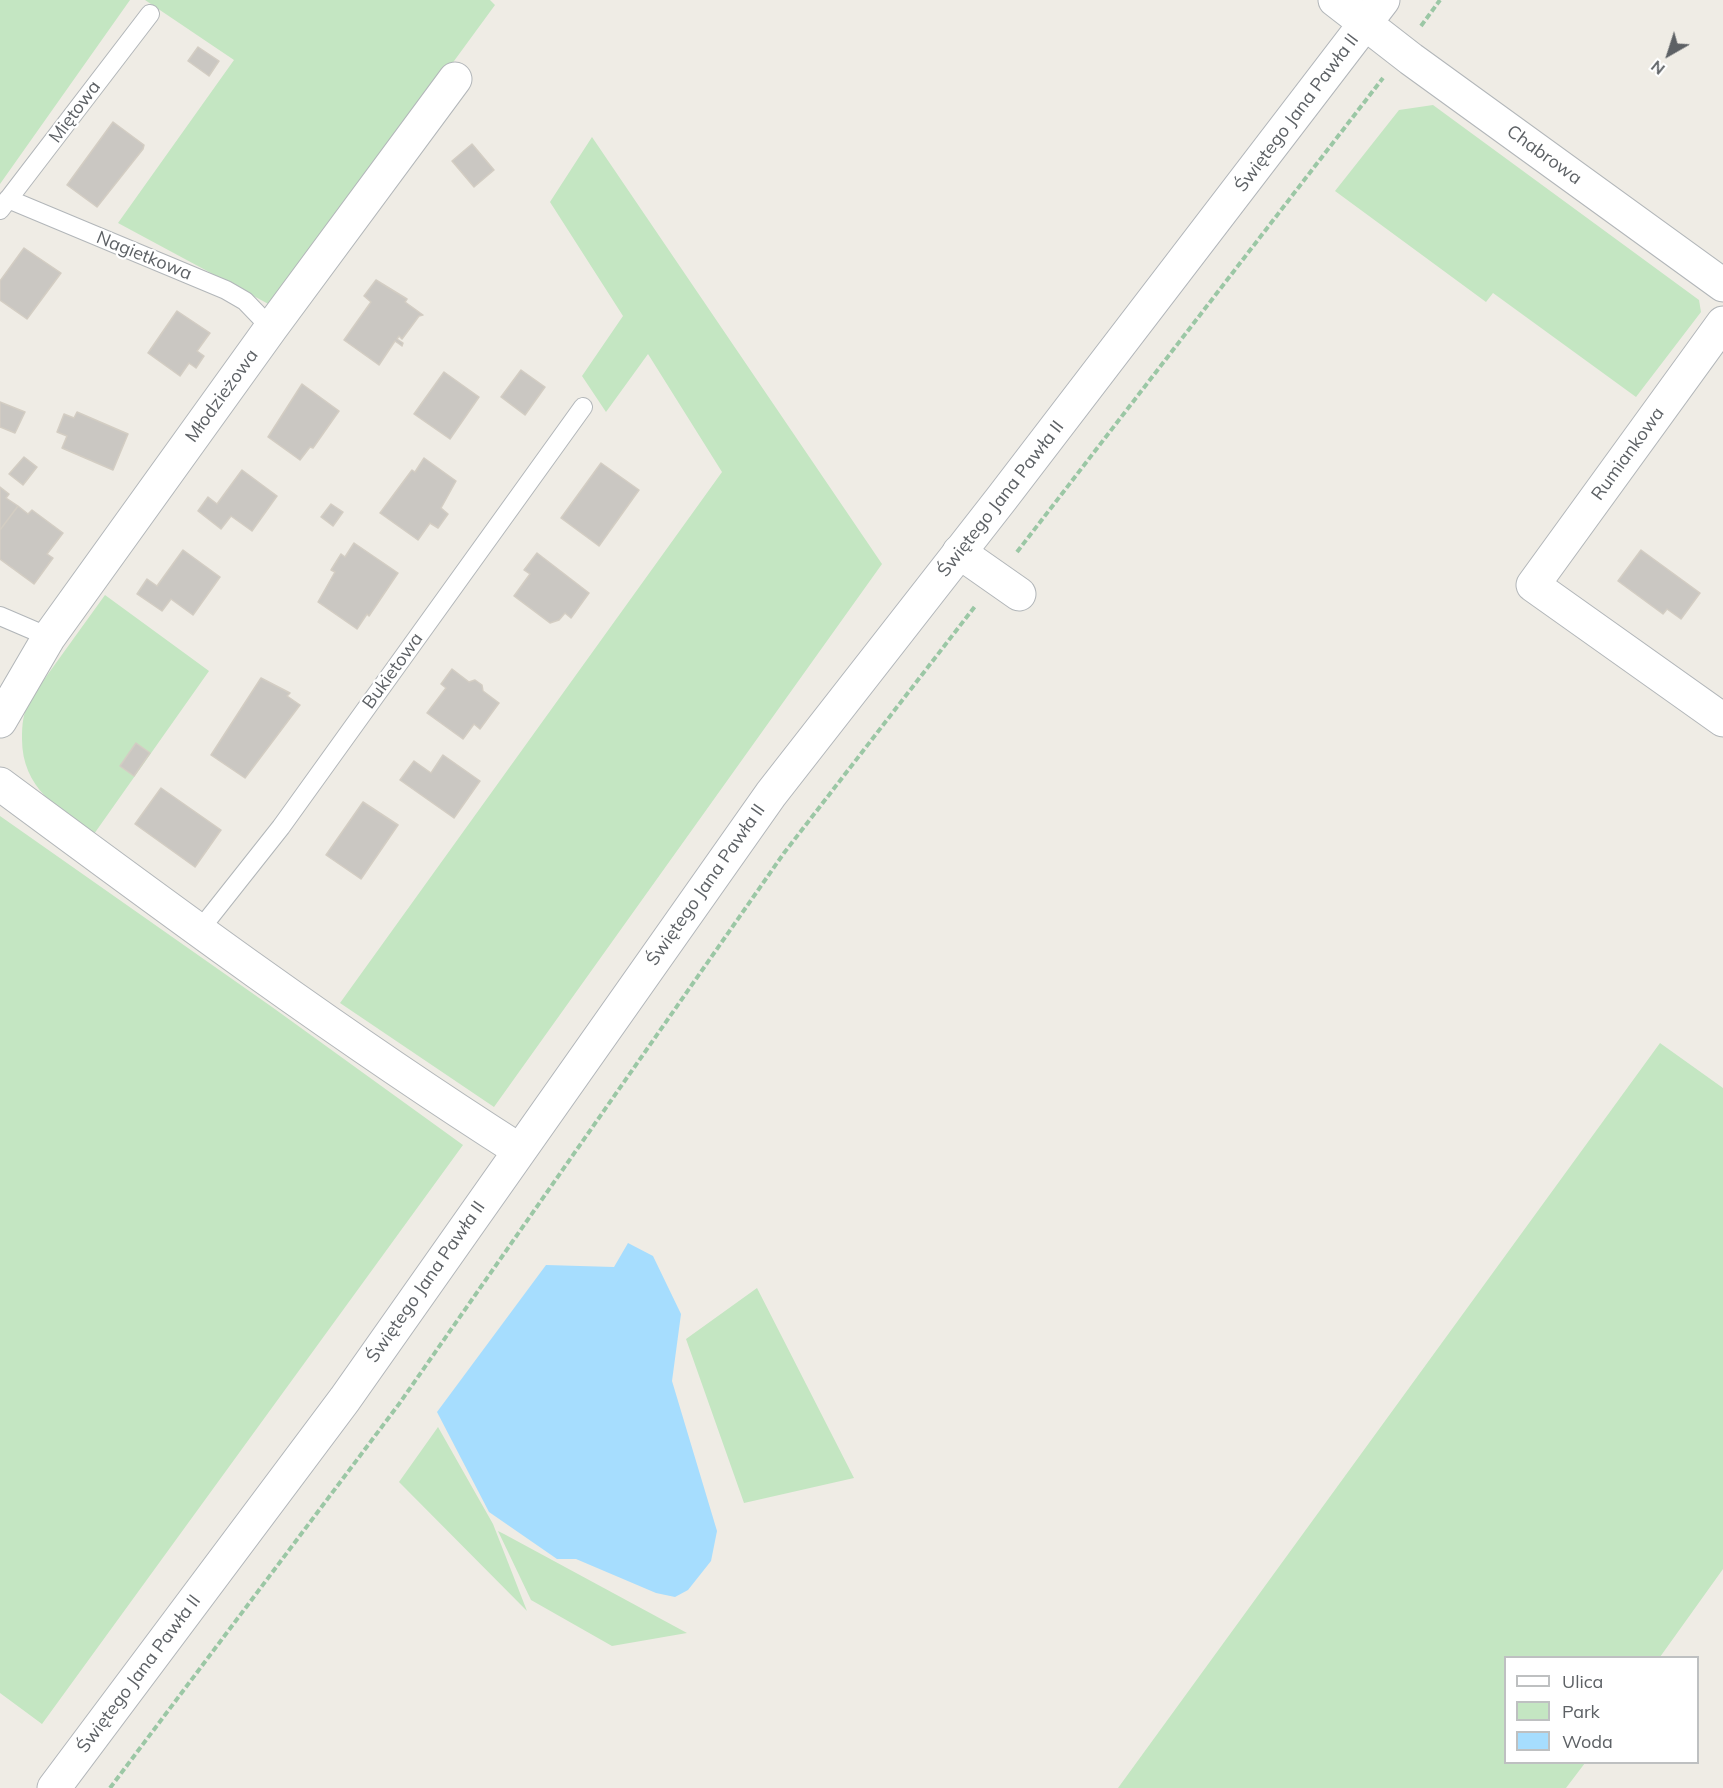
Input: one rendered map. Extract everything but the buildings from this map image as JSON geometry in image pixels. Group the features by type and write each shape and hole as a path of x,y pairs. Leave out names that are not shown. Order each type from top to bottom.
{"street":[{"name":"Chabrowa","path":"1335,0 1374,11 1402,51 1723,285"},
{"name":"Świętego Jana Pawła II","path":"54,1788 345,1400 771,794 1374,11"},
{"name":"Młodzieżowa","path":"0,721 49,637 271,328 455,79"},
{"name":"Rumiankowa","path":"1723,323 1533,585 1723,720"},
{"path":"959,552 1008,586"},
{"path":"0,784 198,932 398,1071 519,1150"}],"lane":[{"name":"Miętowa","path":"4,205 150,14"},
{"name":"Nagietkowa","path":"4,205 226,290 245,301 271,328"},
{"name":"Bukietowa","path":"198,932 281,827 583,407"},
{"path":"0,616 49,637"}],"path":[{"path":"110,1788 399,1404 784,853 1008,586 1440,0"}],"green space":[{"path":"0,0 130,0 0,184"},
{"path":"145,0 490,0 495,5 274,307 118,223 234,60"},
{"path":"1433,105 1699,300 1701,312 1636,397 1493,293 1486,302 1335,191 1399,110"},
{"path":"592,137 882,564 494,1107 340,1003 722,472 648,354 606,412 582,376 623,316 550,202"},
{"path":"105,595 209,671 94,834 55,806 35,784 24,756 22,728 30,699"},
{"path":"0,816 272,1007 463,1145 42,1724 0,1693"},
{"path":"1660,1043 1723,1088 1723,1569 1661,1656 1504,1656 1504,1764 1584,1764 1566,1788 1118,1788"},
{"path":"757,1288 854,1478 744,1503 686,1339"},
{"path":"438,1427 493,1524 527,1611 399,1482"},
{"path":"498,1531 687,1633 612,1646 531,1600"}],"water":[{"path":"628,1243 653,1256 681,1314 672,1381 717,1531 711,1561 688,1590 675,1597 656,1593 576,1559 557,1559 489,1512 437,1412 546,1265 614,1267"}]}
